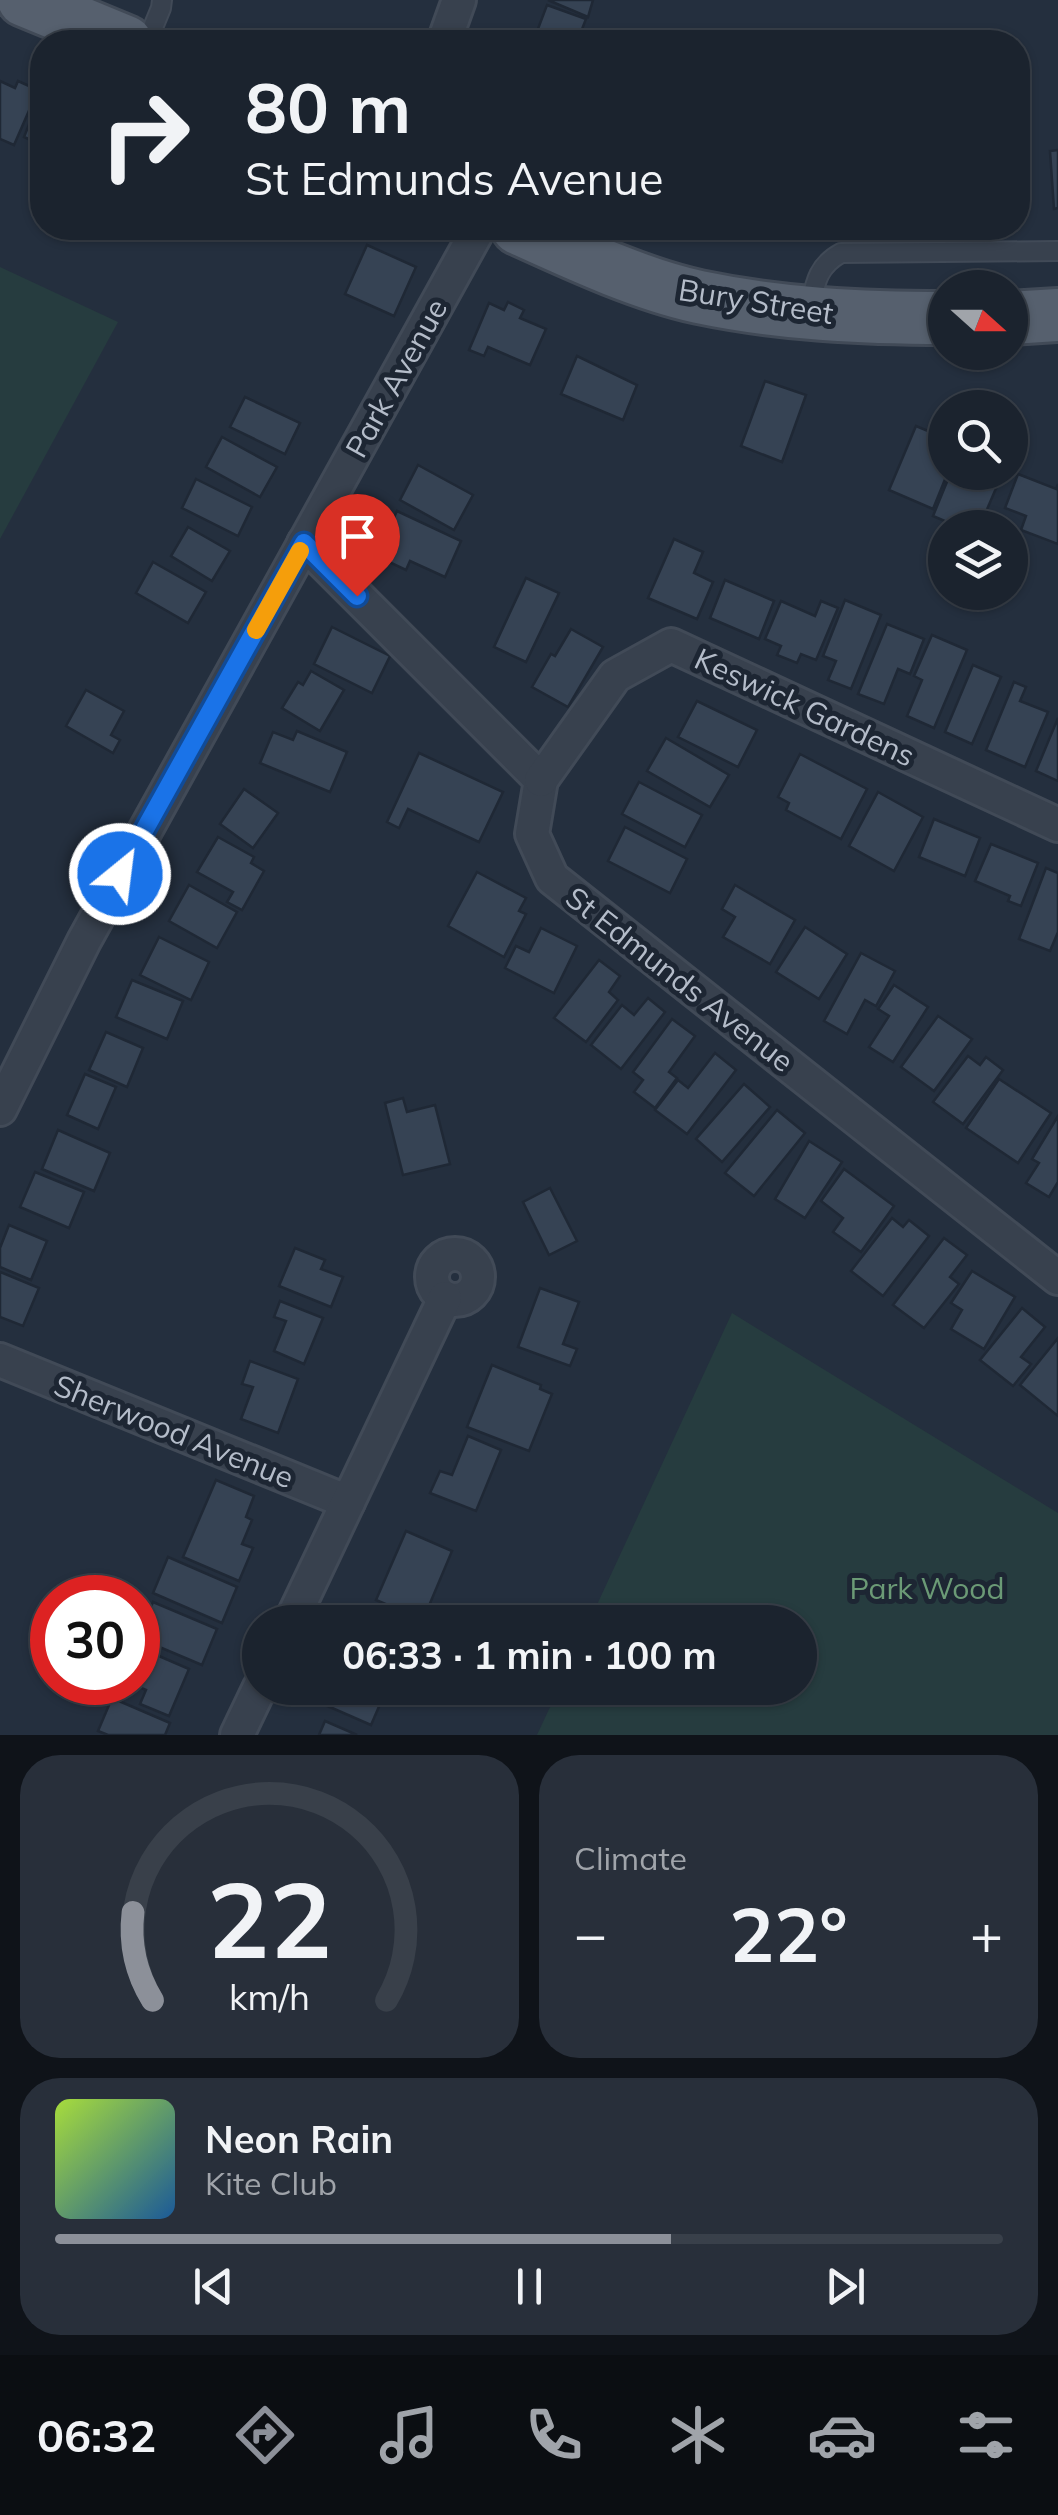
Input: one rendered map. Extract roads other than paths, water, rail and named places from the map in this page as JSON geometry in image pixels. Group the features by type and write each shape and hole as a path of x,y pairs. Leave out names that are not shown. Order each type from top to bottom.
{"main road":[{"path":"24,0 97,30"},
{"name":"Bury Street","path":"544,240 586,259 694,296 809,314 928,318"},
{"path":"1028,317 1058,315"}],"street":[{"path":"448,30 459,0"},
{"name":"Park Avenue","path":"0,1110 84,940 472,240"},
{"path":"304,543 541,780"},
{"name":"Keswick Gardens","path":"541,780 615,676 671,645 1058,825"},
{"name":"St Edmunds Avenue","path":"541,780 532,834 552,878 1058,1278"},
{"path":"298,1605 444,1298"},
{"name":"Sherwood Avenue","path":"0,1360 348,1502"},
{"path":"237,1735 251,1705"}],"lane":[{"path":"152,30 162,0"},
{"path":"809,314 816,278 829,260 840,253 1058,251"}],"park label":[{"name":"Park Wood","path":"927,1588"}]}
